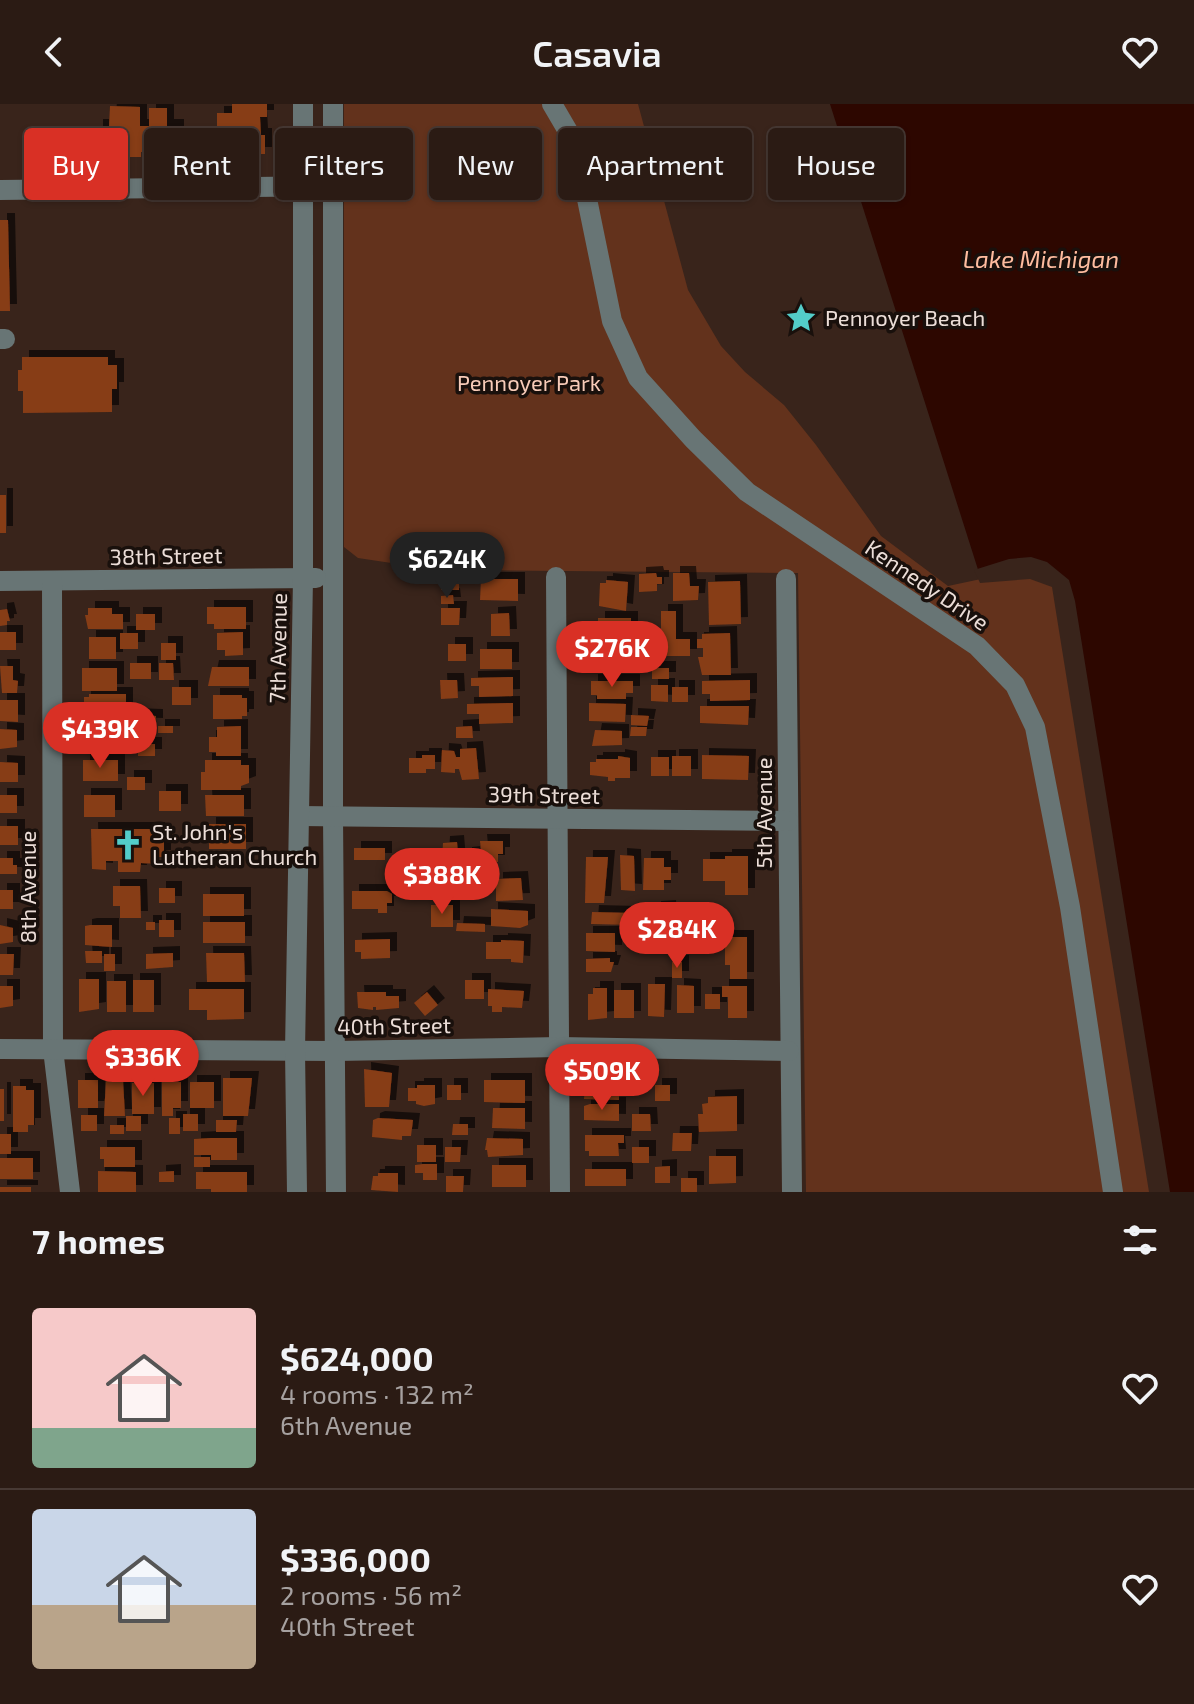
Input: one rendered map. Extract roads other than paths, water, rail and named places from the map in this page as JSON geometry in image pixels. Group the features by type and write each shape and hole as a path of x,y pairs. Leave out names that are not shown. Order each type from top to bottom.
{"street":[{"name":"7th Avenue","path":"302,128 303,104"},
{"path":"333,104 333,128"},
{"name":"Kennedy Drive","path":"552,104 569,133 579,160 612,321 638,378 693,439 747,492 977,646 1015,685 1035,727 1070,907 1113,1192"},
{"path":"0,190 275,186"},
{"name":"7th Avenue","path":"297,1192 295,1051 303,578 301,200"},
{"path":"332,200 336,1192"},
{"name":"38th Street","path":"0,581 332,577"},
{"path":"556,577 560,1192"},
{"name":"5th Avenue","path":"786,579 792,1192"},
{"name":"8th Avenue","path":"52,581 53,1049 70,1192"},
{"name":"39th Street","path":"299,816 788,821"},
{"name":"40th Street","path":"0,1049 336,1051 559,1047 789,1051"}],"water":[{"name":"Lake Michigan","path":"830,104 1194,104 1194,1192 1153,1192 1056,584 1031,575 981,579 861,200 904,200 904,128 838,128"}],"place":[{"name":"Pennoyer Beach","path":"801,318"},
{"name":"St. John's Lutheran Church","path":"128,845"}],"park label":[{"name":"Pennoyer Park","path":"529,383"}]}
